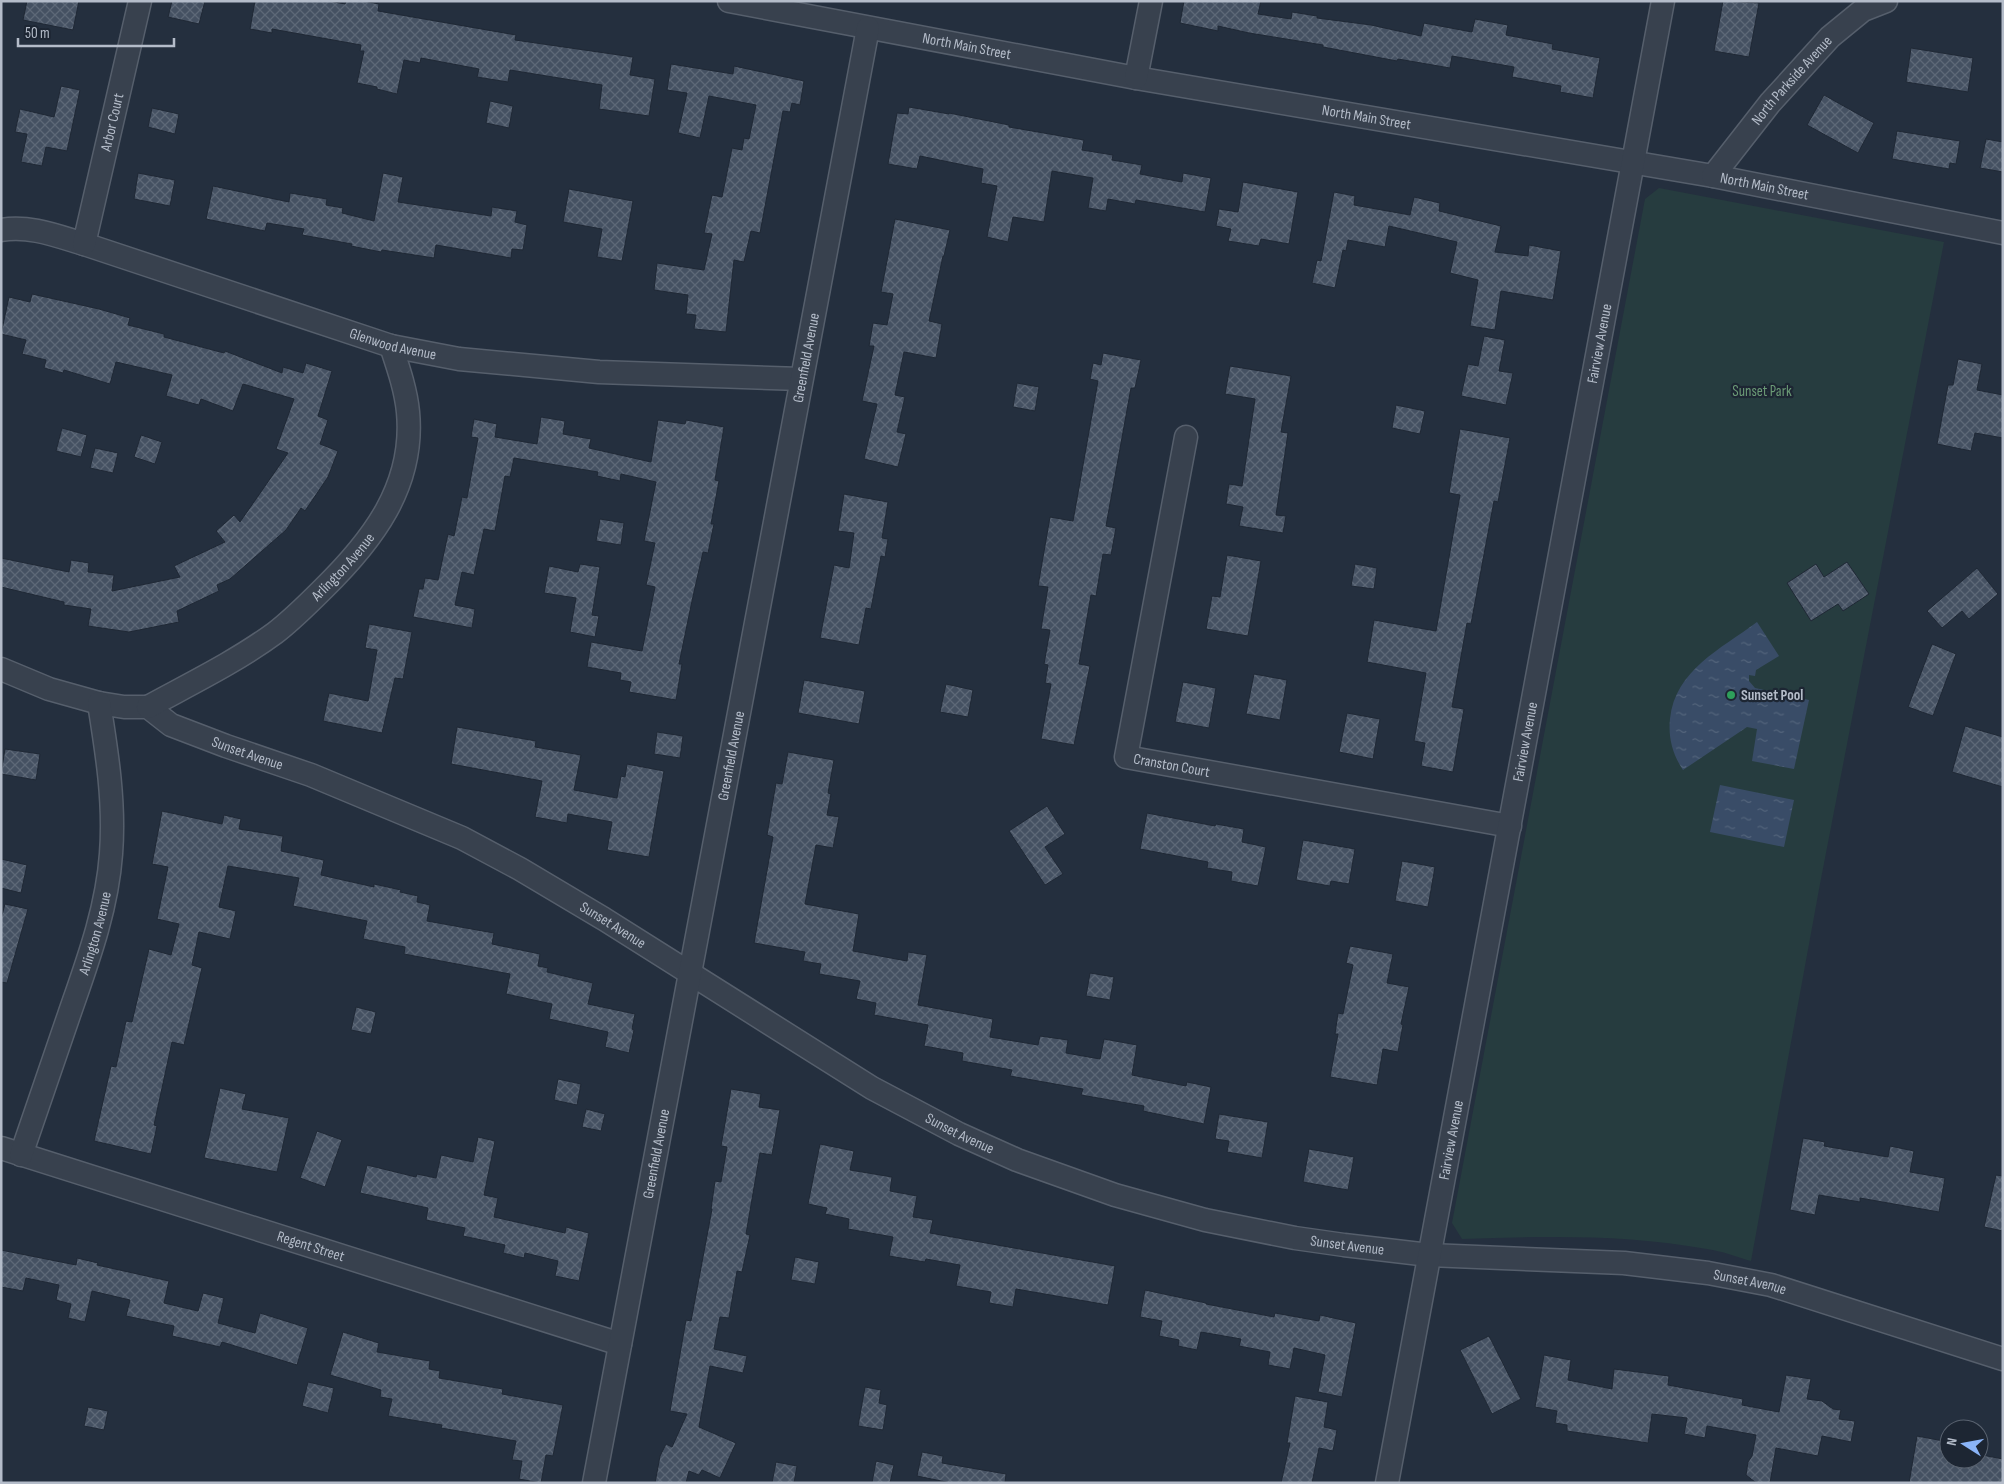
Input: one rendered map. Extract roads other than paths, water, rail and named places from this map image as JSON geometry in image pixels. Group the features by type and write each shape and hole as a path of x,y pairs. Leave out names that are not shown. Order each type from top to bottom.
{"street":[{"name":"Arbor Court","path":"84,244 140,1"},
{"name":"North Main Street","path":"729,1 1136,78 1633,164 1713,176 2003,233"},
{"path":"1136,78 1151,1"},
{"name":"Fairview Avenue","path":"1387,1483 1663,1"},
{"name":"North Parkside Avenue","path":"1713,176 1770,103 1830,37 1862,10 1886,1"},
{"name":"Greenfield Avenue","path":"594,1483 868,28"},
{"name":"Glenwood Avenue","path":"1,230 16,227 43,232 391,346 459,359 607,373 801,379"},
{"name":"Arlington Avenue","path":"148,707 192,683 275,632 346,566 372,533 388,509 403,472 407,447 408,411 391,346"},
{"name":"Cranston Court","path":"1186,437 1126,757 1510,826"},
{"path":"1,669 49,689 100,703 124,707 148,707"},
{"name":"Arlington Avenue","path":"11,1151 85,970 103,906 111,856 112,827 110,773 100,703"},
{"name":"Sunset Avenue","path":"148,707 171,726 311,775 462,838 520,869 690,973 872,1088 959,1134 1017,1160 1115,1195 1205,1220 1295,1238 1430,1255 1624,1263 1717,1275 1770,1285 2003,1359"},
{"name":"Regent Street","path":"11,1151 620,1344"}],"water":[{"name":"Sunset Pool","path":"1757,622 1779,656 1756,670 1755,676 1749,675 1749,681 1755,688 1809,700 1794,769 1752,761 1757,729 1747,727 1683,770 1676,758 1670,733 1670,719 1674,702 1681,687 1702,662"},
{"path":"1720,785 1794,800 1784,847 1710,832"}],"place":[{"name":"Sunset Pool","path":"1731,695"}],"park label":[{"name":"Sunset Park","path":"1762,391"}]}
